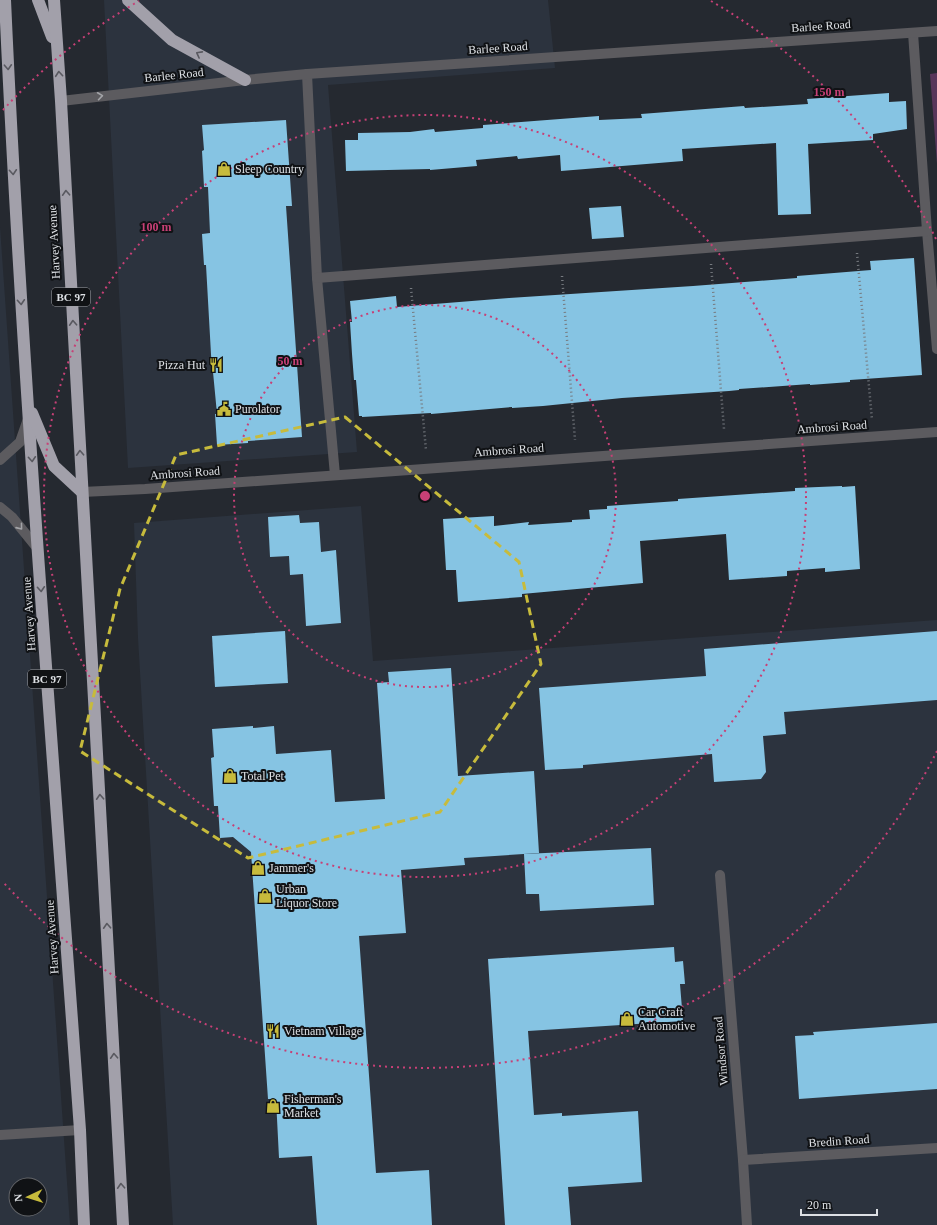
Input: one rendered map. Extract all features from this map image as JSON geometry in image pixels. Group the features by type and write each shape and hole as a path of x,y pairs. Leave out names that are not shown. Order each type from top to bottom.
{"highway":[{"name":"Harvey Avenue","path":"5,0 11,133 28,403 80,1130 84,1225"},
{"path":"38,0 56,47"},
{"name":"Harvey Avenue","path":"54,0 56,47 61,101 123,1225"},
{"path":"128,0 172,40 245,80"},
{"path":"0,113 11,133"},
{"path":"28,403 54,466 82,492"}],"street":[{"name":"Barlee Road","path":"61,101 307,74 937,31"},
{"path":"913,33 937,349"},
{"path":"307,74 317,278 335,475"},
{"path":"317,278 927,231"},
{"path":"0,460 20,442 29,417"},
{"name":"Ambrosi Road","path":"82,492 937,432"},
{"path":"0,507 12,517 38,549"},
{"name":"Windsor Road","path":"720,875 743,1160 746,1225"},
{"path":"0,1135 80,1130"},
{"name":"Bredin Road","path":"743,1160 937,1148"}],"path":[{"path":"855,237 873,437"},
{"path":"710,248 726,447"},
{"path":"561,260 576,458"},
{"path":"410,271 428,468"}],"highlighted area":[{"path":"345,417 519,562 541,664 440,812 248,858 80,751 120,589 176,455"}],"shaded area":[{"path":"104,0 548,0 555,68 328,85 357,452 128,468"},
{"path":"937,73 937,164 930,74"},
{"path":"0,227 70,1225 0,1225"},
{"path":"361,506 373,661 937,620 937,1225 173,1225 138,638 134,523"}],"building":[{"path":"889,93 889,102 906,101 907,129 873,134 873,140 808,144 811,214 778,215 776,143 682,149 683,161 561,171 560,155 518,159 517,156 476,160 477,166 430,170 346,171 345,140 358,140 358,133 410,132 434,129 435,132 483,128 483,125 599,116 599,120 642,118 641,114 744,106 745,108 808,104 807,99"},
{"path":"286,120 292,206 286,206 302,437 217,445 215,414 217,414 212,372 206,265 204,265 202,234 210,233 208,187 204,187 202,125"},
{"path":"621,206 624,237 592,239 589,208"},
{"path":"914,258 922,375 850,380 850,382 622,398 543,406 512,407 431,414 359,416 356,380 354,380 350,301 396,296 397,307 693,286 797,278 797,276 871,270 870,261"},
{"path":"855,486 860,569 825,572 825,568 787,571 787,576 729,580 726,534 640,541 643,583 522,594 522,597 458,602 456,570 446,570 443,519 494,516 494,526 529,522 528,525 572,522 572,520 590,519 589,510 607,509 607,506 678,501 678,499 795,491 795,488"},
{"path":"299,515 300,523 319,522 321,552 336,550 341,623 306,626 303,574 290,575 289,556 270,557 268,517"},
{"path":"285,631 288,683 215,687 212,636"},
{"path":"937,631 937,700 784,712 786,734 763,736 766,772 761,779 714,782 712,754 583,765 583,768 545,770 539,688 706,676 704,649"},
{"path":"451,668 458,776 534,771 539,853 464,858 465,865 401,870 406,933 359,936 376,1173 429,1170 432,1225 317,1225 312,1156 279,1158 276,1099 268,1099 251,852 233,837 220,838 218,806 214,806 211,758 214,757 212,729 274,726 276,754 331,750 335,802 385,799 377,683 389,682 388,672"},
{"path":"651,848 654,905 540,911 539,894 526,894 524,854"},
{"path":"674,947 675,962 683,961 685,984 680,984 683,1021 528,1031 534,1115 562,1113 562,1116 638,1111 642,1182 568,1187 571,1225 505,1225 488,959"},
{"path":"937,1023 937,1089 799,1099 795,1036 814,1035 813,1032"}],"place":[{"name":"Sleep Country","path":"224,169"},
{"name":"Pizza Hut","path":"216,365"},
{"name":"Purolator","path":"224,409"},
{"name":"Total Pet","path":"230,776"},
{"name":"Jammer's","path":"258,868"},
{"name":"Urban Liquor Store","path":"265,896"},
{"name":"Car Craft Automotive","path":"627,1019"},
{"name":"Vietnam Village","path":"273,1031"},
{"name":"Fisherman's Market","path":"273,1106"}]}
